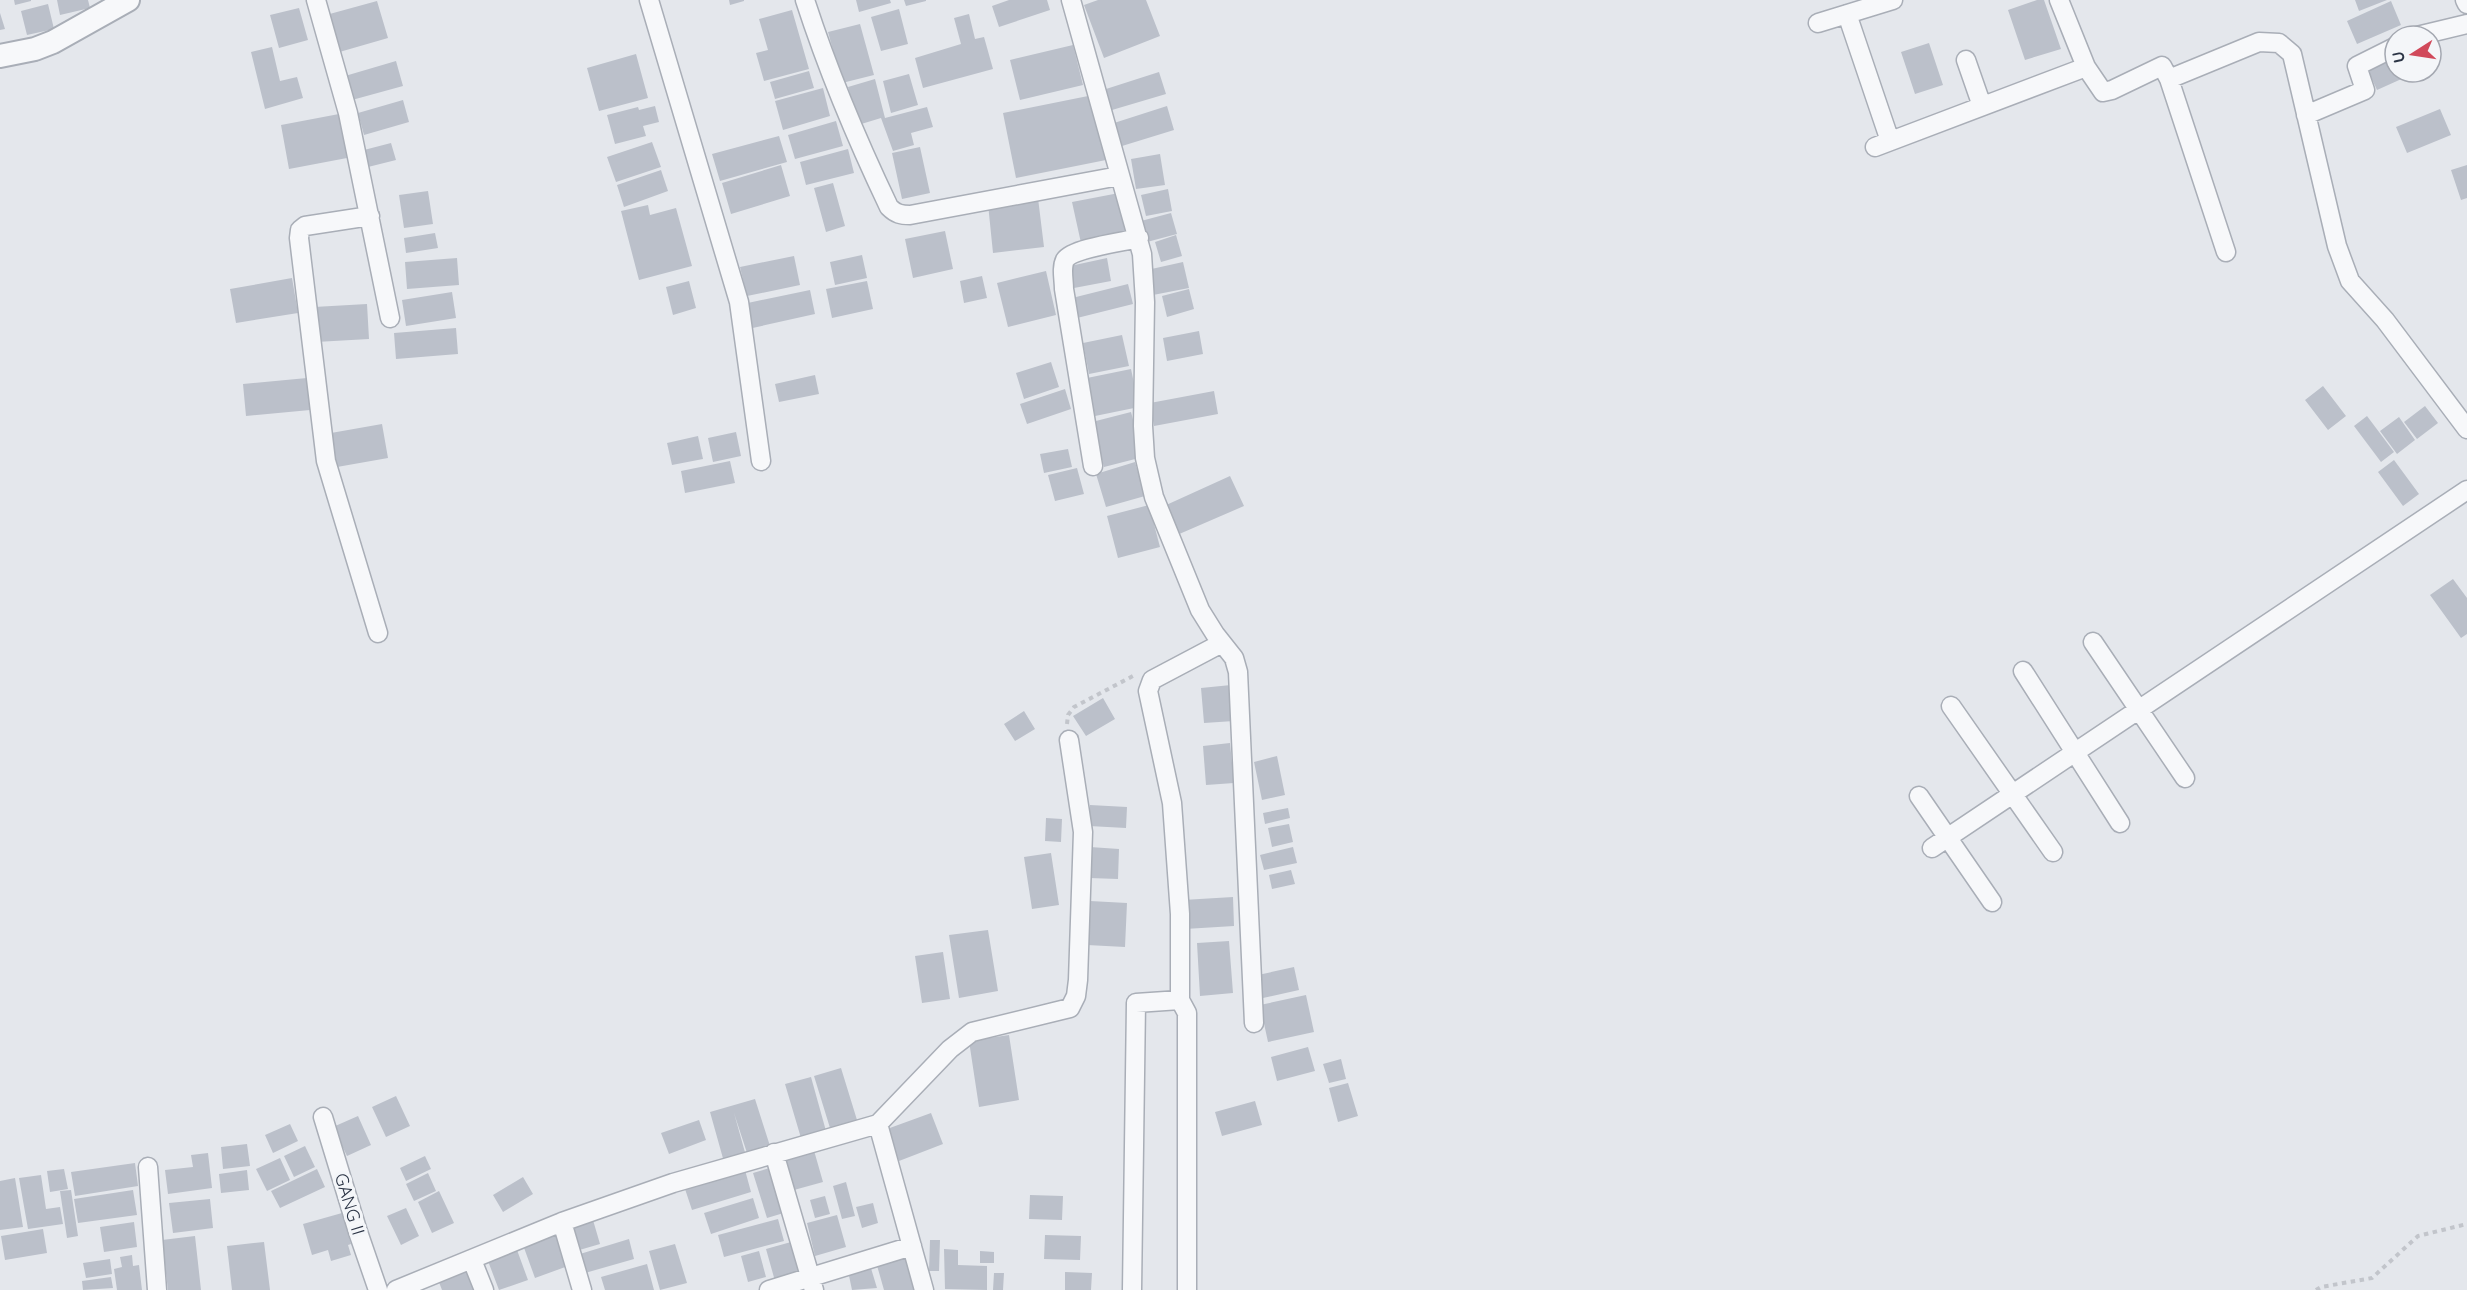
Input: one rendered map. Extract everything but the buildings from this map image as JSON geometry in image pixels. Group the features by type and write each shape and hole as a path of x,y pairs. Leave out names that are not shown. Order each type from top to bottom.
{"street":[{"path":"0,56 35,49 53,42 128,0"},
{"path":"316,0 348,113 390,318"},
{"path":"649,0 739,302 761,461"},
{"path":"805,0 826,60 861,145 889,207 898,215 910,215 1119,176"},
{"path":"1071,0 1142,254 1145,302 1143,426 1145,458 1154,497 1200,610 1234,658 1238,672 1254,1023"},
{"path":"1818,23 1840,10 1893,0"},
{"path":"2059,0 2086,67 2103,92 2162,66 2169,79 2226,252"},
{"path":"2465,0 2467,4"},
{"path":"1840,10 1883,144 2086,67"},
{"path":"2443,30 2467,24"},
{"path":"2169,79 2259,42 2280,43 2292,54 2337,246 2350,281 2385,320 2467,429"},
{"path":"2306,115 2365,90 2357,66 2383,53"},
{"path":"1966,60 1982,106"},
{"path":"370,216 305,226 300,230 299,238 326,461 378,633"},
{"path":"1093,466 1064,289 1064,263 1070,255 1080,251 1139,238"},
{"path":"1940,843 2467,490"},
{"path":"2093,642 2185,778"},
{"path":"1187,1290 1187,1013 1180,1000 1180,914 1172,803 1148,691 1152,680 1222,643"},
{"path":"2023,671 2120,823"},
{"path":"1951,706 2053,852"},
{"path":"396,1290 561,1222 673,1183 878,1124 950,1049 972,1032 1070,1008 1078,980 1083,832 1069,740"},
{"path":"1919,796 1940,843 1992,902"},
{"path":"1132,1290 1136,1003 1180,1000"},
{"name":"GANG II","path":"323,1117 378,1290"},
{"path":"878,1124 924,1290"},
{"path":"774,1153 812,1284"},
{"path":"148,1167 157,1290"},
{"path":"561,1222 582,1290"},
{"path":"769,1290 812,1284 912,1246"},
{"path":"472,1260 484,1290"}],"path":[{"path":"2316,1290 2321,1287 2372,1278 2418,1236 2467,1224"}]}
